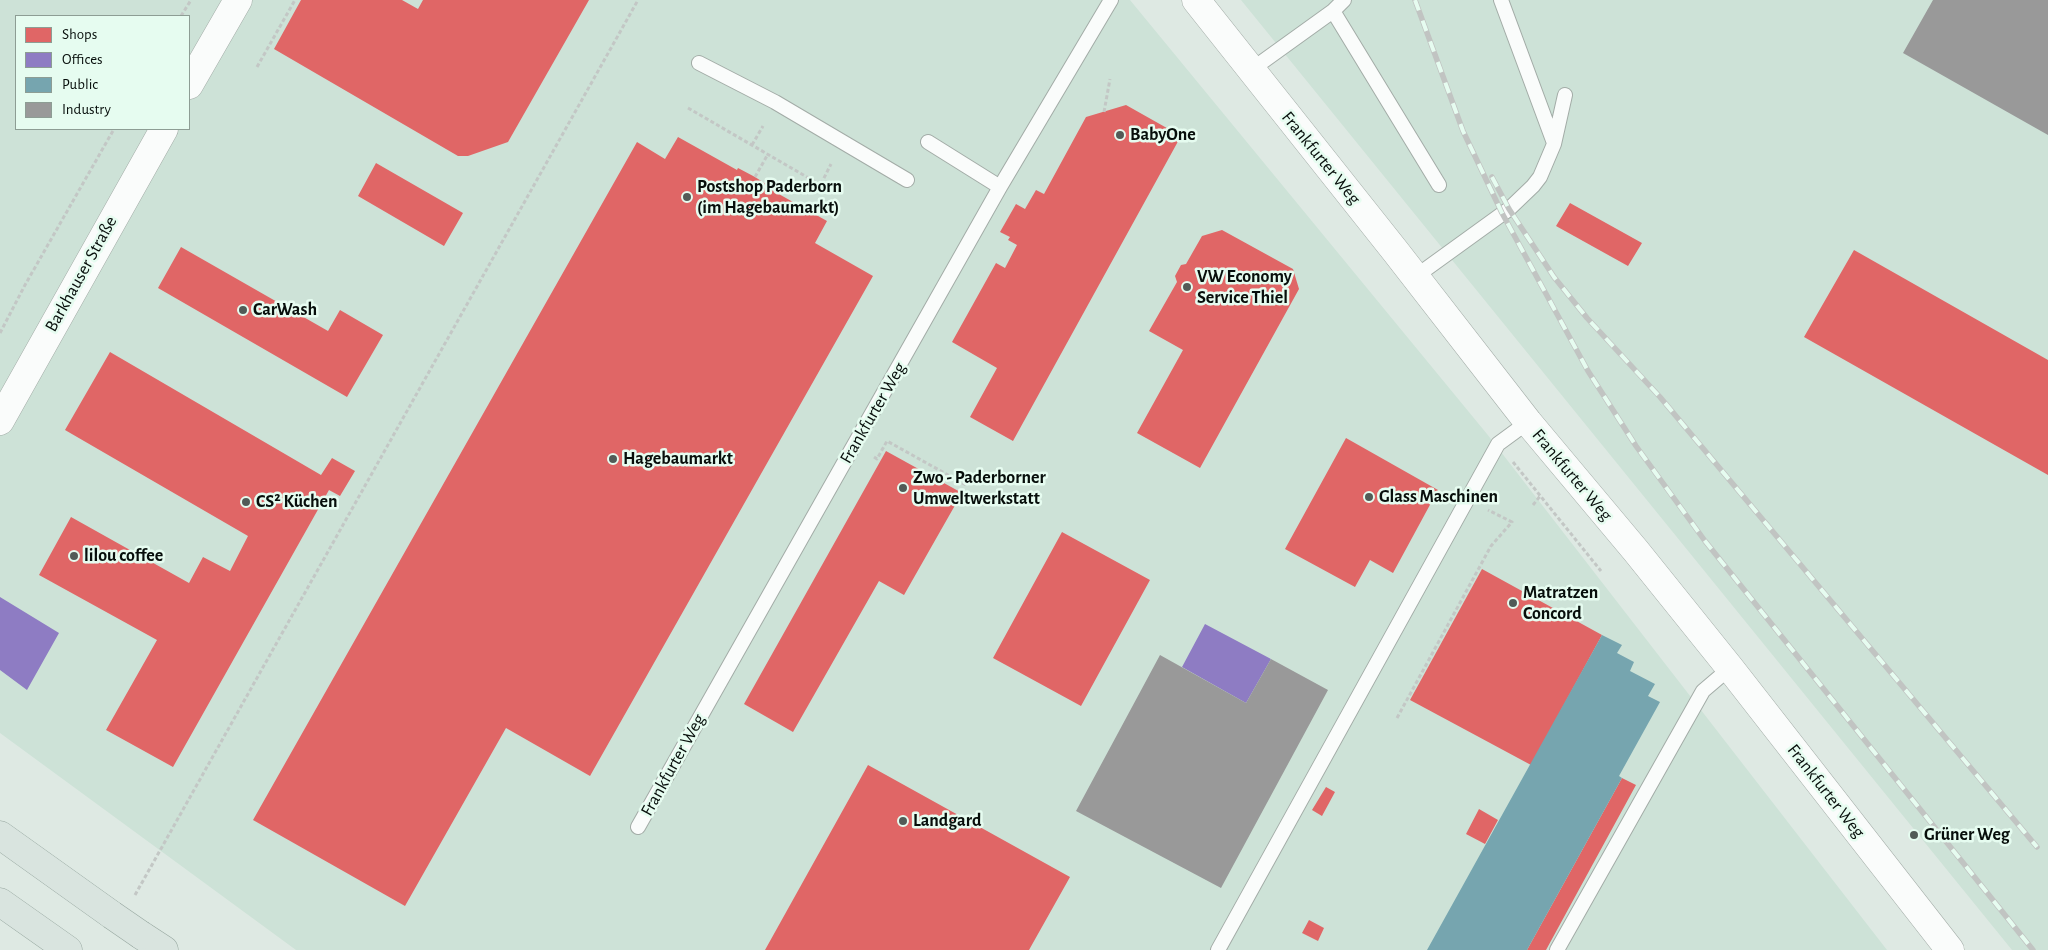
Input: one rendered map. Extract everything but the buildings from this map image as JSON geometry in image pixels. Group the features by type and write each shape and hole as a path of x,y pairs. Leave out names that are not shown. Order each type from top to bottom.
{"highway":[{"path":"0,835 164,950"},
{"path":"0,902 68,950"}],"main road":[{"path":"190,83 238,0"},
{"name":"Frankfurter Weg","path":"1196,0 1528,422 1636,551 1730,668 1950,950"},
{"name":"Barkhauser Straße","path":"0,421 163,130"}],"lane":[{"name":"Frankfurter Weg","path":"638,827 1000,187 1111,0"},
{"path":"1251,70 1333,11 1344,0"},
{"path":"1500,0 1554,144"},
{"path":"1333,11 1439,185"},
{"path":"699,63 775,102 907,180"},
{"path":"1415,277 1509,209 1533,186 1540,177 1554,144 1565,95"},
{"path":"928,142 1000,187"},
{"path":"1218,950 1498,444 1528,422"},
{"path":"1557,950 1703,691 1730,668"}],"path":[{"path":"183,15 191,0"},
{"path":"257,67 295,0"},
{"path":"151,866 638,0"},
{"path":"1104,112 1110,79"},
{"path":"688,108 831,191"},
{"path":"752,145 763,126"},
{"path":"0,333 25,285 113,130"},
{"path":"755,177 768,154"},
{"path":"820,184 831,164"},
{"path":"880,453 887,441 966,485"},
{"path":"1498,444 1541,495 1601,572"},
{"path":"1533,505 1541,495"},
{"path":"1397,718 1491,546 1512,522 1498,515"}],"shaded area":[{"path":"0,0 1130,0 1487,434 1887,950 296,950 0,733"},
{"path":"1241,0 2048,0 2048,950 2012,950"}],"railway":[{"path":"1415,0 1463,131 1502,213 1588,371 1636,446 1705,541 2033,950"},
{"path":"1492,177 1509,209 1554,277 1587,318 1660,397 2037,847"}],"place":[{"name":"BabyOne","path":"1120,135"},
{"name":"Postshop Paderborn (im Hagebaumarkt)","path":"687,197"},
{"name":"VW Economy Service Thiel","path":"1187,287"},
{"name":"CarWash","path":"243,310"},
{"name":"Hagebaumarkt","path":"613,459"},
{"name":"Zwo - Paderborner Umweltwerkstatt","path":"903,488"},
{"name":"Glass Maschinen","path":"1369,497"},
{"name":"CS² Küchen","path":"246,502"},
{"name":"lilou coffee","path":"74,556"},
{"name":"Matratzen Concord","path":"1513,603"},
{"name":"Landgard","path":"903,821"},
{"name":"Grüner Weg","path":"1914,835"}]}
